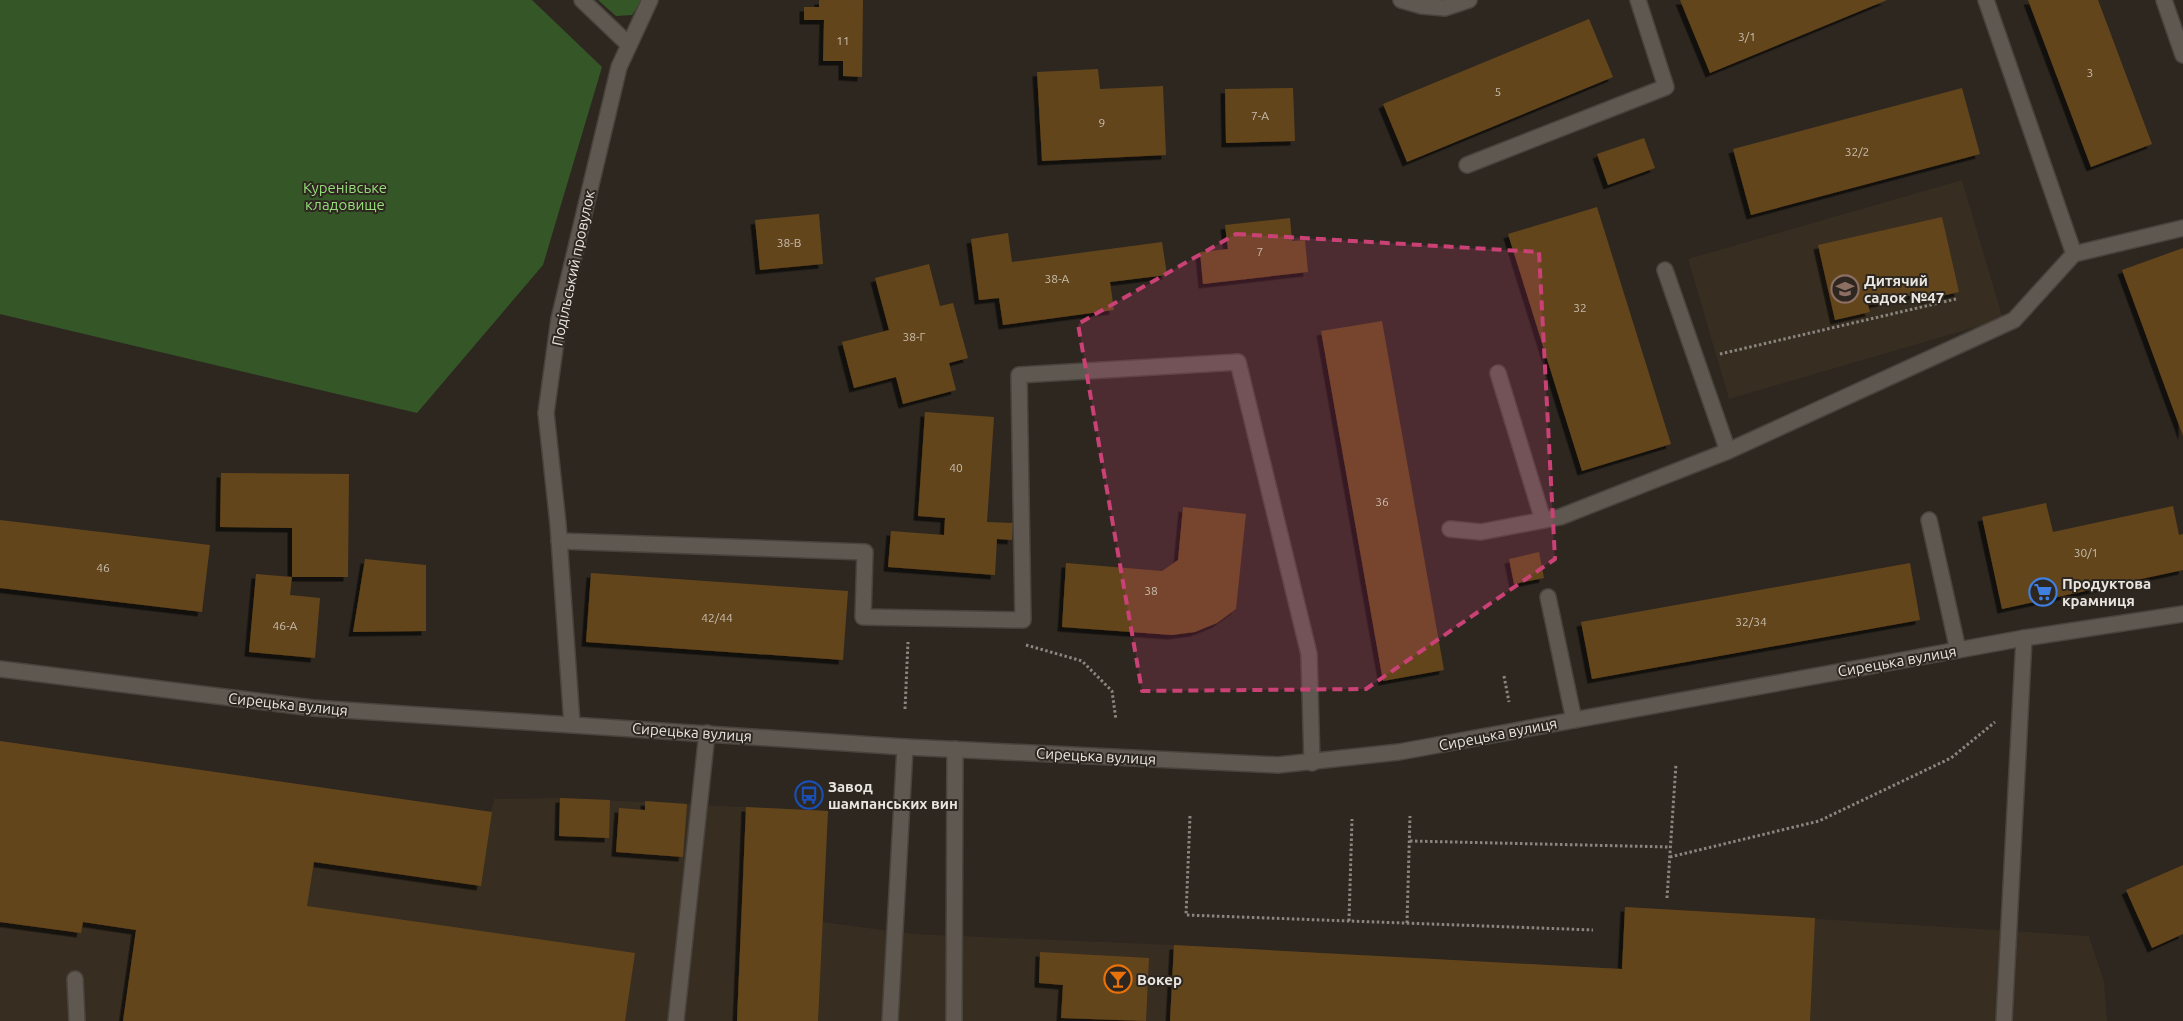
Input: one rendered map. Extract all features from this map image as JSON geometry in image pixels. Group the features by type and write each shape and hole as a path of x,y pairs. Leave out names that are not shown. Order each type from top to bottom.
{"main road":[{"path":"582,0 628,44"},
{"name":"Подільський провулок","path":"572,724 559,542 546,414 559,319 619,67 650,0"},
{"path":"1401,0 1422,6 1445,8 1469,0"},
{"path":"1467,165 1666,88 1638,0"},
{"path":"1986,0 2074,254"},
{"path":"2164,0 2183,55"},
{"path":"1450,529 1481,532 1560,517 1728,451 2014,320 2074,254 2183,228"},
{"path":"1665,270 1728,451"},
{"path":"559,542 865,552 863,617 1023,620 1019,375 1238,362 1309,654 1312,762"},
{"path":"1498,373 1543,520"},
{"path":"1929,520 1958,650"},
{"path":"1548,597 1574,720"},
{"name":"Сирецька вулиця","path":"0,669 313,708 905,747 1278,765 1399,752 2024,638 2183,614"},
{"path":"2004,1021 2024,638"},
{"path":"676,1021 707,733"},
{"path":"890,1021 905,747"},
{"path":"954,1021 955,749"},
{"path":"75,979 77,1021"}],"path":[{"path":"1696,359 1956,299"},
{"path":"905,709 908,618"},
{"path":"1016,642 1082,661 1112,691 1116,720"},
{"path":"1504,676 1509,702"},
{"path":"1670,857 1819,821 1951,758 2020,701"},
{"path":"1667,898 1676,764"},
{"path":"1190,816 1186,915 1593,930"},
{"path":"1407,923 1410,816"},
{"path":"1349,921 1352,819"},
{"path":"1410,841 1670,847"}],"highlighted area":[{"path":"1236,234 1539,252 1555,559 1366,689 1142,691 1078,324"}],"shaded area":[{"name":"Дитячий садок №47","path":"1962,180 2003,319 1729,399 1688,259"},
{"path":"0,741 491,812 494,799 560,798 828,811 822,922 914,934 1174,945 1621,969 1625,907 2089,936 2104,981 2107,1021 0,1021"}],"green space":[{"name":"Куренівське кладовище","path":"0,0 532,0 602,67 543,265 417,413 0,314"},
{"path":"598,0 642,0 632,15 616,16"}],"building":[{"path":"819,0 863,0 862,77 843,76 843,61 823,61 824,20 804,20 804,7 819,7"},
{"path":"1680,0 1887,0 1710,73"},
{"path":"2028,0 2098,0 2152,144 2091,167"},
{"path":"1589,19 1613,77 1407,162 1383,104"},
{"path":"1098,69 1100,89 1163,86 1166,155 1042,161 1037,72"},
{"path":"1293,88 1295,141 1226,143 1225,89"},
{"path":"1962,88 1980,154 1751,215 1733,149"},
{"path":"1644,138 1655,168 1608,185 1597,154"},
{"path":"1597,207 1671,444 1582,471 1508,234"},
{"path":"819,214 823,264 760,270 755,220"},
{"path":"1942,217 1959,292 1924,300 1922,293 1868,305 1870,312 1835,320 1818,245"},
{"path":"1290,218 1292,241 1305,240 1308,272 1203,284 1200,252 1228,249 1225,225"},
{"path":"1008,233 1012,262 1162,242 1167,275 1110,282 1114,310 1003,325 999,298 979,300 971,239"},
{"path":"2183,248 2183,436 2122,270"},
{"path":"929,264 940,306 953,303 968,358 949,363 956,390 903,404 896,377 854,388 842,342 889,330 875,278"},
{"path":"1382,321 1444,670 1383,681 1321,331"},
{"path":"925,412 994,417 987,522 1013,523 1012,540 997,539 995,575 888,567 891,531 944,535 945,518 918,516"},
{"path":"221,473 349,474 348,577 292,577 292,528 220,527"},
{"path":"2046,503 2053,532 2173,506 2179,535 2183,534 2183,570 2002,609 1982,517"},
{"path":"1183,507 1246,514 1236,609 1217,623 1195,632 1172,635 1062,627 1066,563 1162,571 1178,560"},
{"path":"0,520 210,545 202,612 0,588"},
{"path":"1539,552 1544,578 1514,584 1509,559"},
{"path":"365,559 426,565 426,631 353,632"},
{"path":"1910,563 1920,620 1592,679 1581,622"},
{"path":"591,573 848,591 843,660 586,642"},
{"path":"256,574 292,577 290,595 320,598 315,658 249,652"},
{"path":"0,741 492,812 481,886 314,862 307,906 635,953 625,1021 123,1021 136,930 83,922 81,933 0,922"},
{"path":"560,798 610,800 609,838 559,836"},
{"path":"645,801 687,804 683,857 616,852 619,808 645,810"},
{"path":"746,807 828,811 818,1021 737,1021"},
{"path":"2183,865 2183,934 2152,948 2126,890"},
{"path":"1625,907 1815,918 1810,1021 1170,1021 1174,945 1622,969"},
{"path":"1040,952 1149,958 1146,1021 1061,1018 1063,985 1039,983"}],"place":[{"name":"Дитячий садок №47","path":"1845,289"},
{"name":"Продуктова крамниця","path":"2043,592"},
{"name":"Завод шампанських вин","path":"809,795"},
{"name":"Вокер","path":"1118,979"}]}
